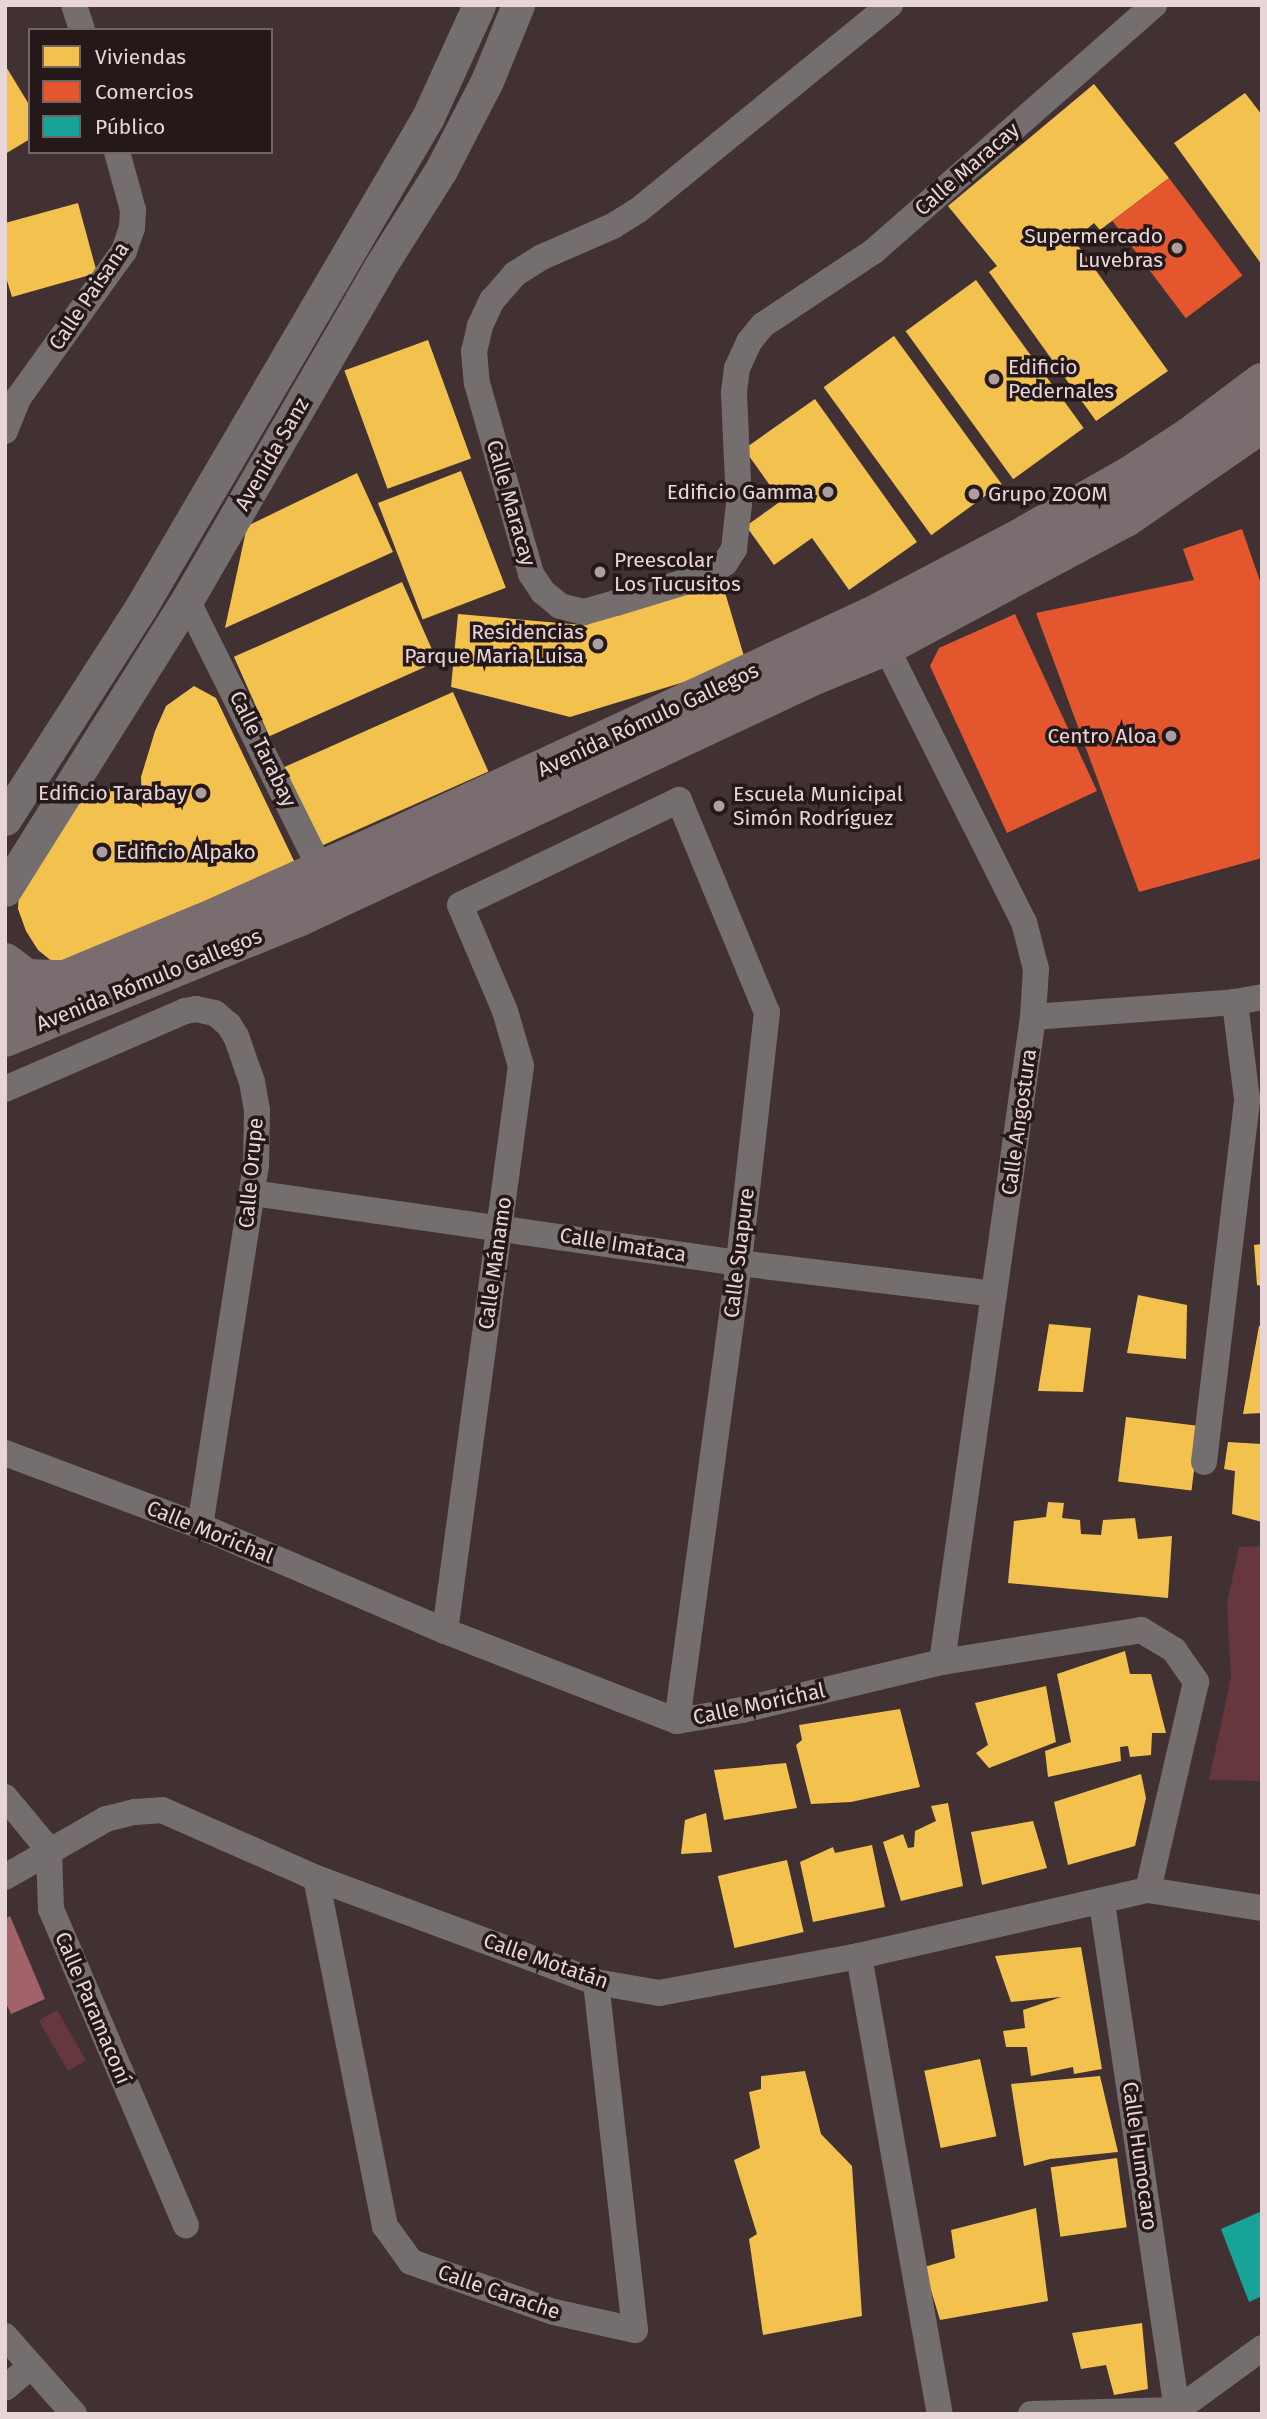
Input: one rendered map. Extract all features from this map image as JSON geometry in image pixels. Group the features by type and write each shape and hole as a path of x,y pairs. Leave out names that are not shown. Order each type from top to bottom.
{"main road":[{"name":"Avenida Rómulo Gallegos","path":"878,631 1000,538 1132,474 1190,436 1262,382"},
{"name":"Avenida Rómulo Gallegos","path":"5,1038 182,968 329,885 1126,518 1262,424"},
{"name":"Avenida Rómulo Gallegos","path":"5,1004 201,923 329,885"},
{"path":"5,962 26,978 62,979"}],"street":[{"path":"74,5 81,28"},
{"name":"Avenida Sanz","path":"5,819 141,607 429,117 479,5"},
{"name":"Avenida Sanz","path":"5,890 187,600 378,270 441,170 487,81 518,5"},
{"name":"Calle Maracay","path":"890,5 637,211 613,226 542,257 515,274 492,300 480,326 474,351 477,383 531,574 543,593 560,606 584,612 701,577 725,563 734,549 739,504 734,392 737,368 749,342 763,325 874,251 1154,5"},
{"name":"Calle Paisana","path":"5,430 12,391 124,251 132,229 133,210 118,154"},
{"name":"Calle Tarabay","path":"187,600 329,885"},
{"name":"Calle Angostura","path":"878,631 1024,922 1036,969 1034,1017 942,1662"},
{"name":"Calle Suapure","path":"460,905 679,800 767,1012 739,1263 677,1721"},
{"name":"Calle Mánamo","path":"445,1631 521,1066 505,1010 460,905"},
{"path":"1034,1017 1235,1002 1262,997"},
{"path":"1204,1462 1247,1099 1235,1002"},
{"name":"Calle Orupe","path":"5,1089 185,1010 215,1013 229,1025 236,1036 252,1082 257,1137 253,1193 201,1526"},
{"name":"Calle Imataca","path":"253,1193 500,1226 739,1263 994,1294"},
{"name":"Calle Morichal","path":"5,1453 201,1526 445,1631 677,1721 742,1710 942,1662 1141,1630 1174,1650 1196,1682 1148,1890"},
{"path":"5,1797 49,1850"},
{"name":"Calle Motatán","path":"5,1877 106,1819 135,1812 162,1810 316,1878 596,1982 660,1993 859,1956 1102,1903 1148,1890"},
{"name":"Calle Paramaconí","path":"49,1850 51,1909 186,2225"},
{"name":"Calle Carache","path":"316,1878 385,2226 411,2262 554,2312 635,2330 596,1982"},
{"path":"1148,1890 1262,1908"},
{"name":"Calle Humocaro","path":"1102,1903 1177,2410"},
{"path":"859,1956 940,2414"},
{"path":"5,2336 74,2414"},
{"path":"1031,2414 1177,2410 1262,2348"},
{"path":"5,2388 31,2366"}],"shaded area":[{"path":"1262,1546 1262,1781 1209,1780 1231,1677 1227,1604 1239,1547"},
{"path":"10,1916 45,1999 11,2014 5,2001 5,1919"},
{"path":"57,2010 86,2060 68,2071 39,2020"}],"building: Viviendas":[{"path":"5,65 28,103 28,140 5,154"},
{"path":"1094,84 1169,178 1100,230 1094,223 1074,240 1168,371 1096,421 989,272 997,266 948,206"},
{"path":"1245,93 1262,115 1262,265 1174,143"},
{"path":"78,203 97,273 12,297 5,274 5,223"},
{"name":"Edificio Pedernales","path":"976,280 1084,428 1013,479 906,331"},
{"path":"894,336 1002,484 931,535 824,387"},
{"path":"428,340 471,458 387,489 344,370"},
{"name":"Edificio Gamma","path":"815,399 917,542 849,590 812,538 774,565 746,526 781,501 744,449"},
{"path":"461,471 506,588 423,620 378,503"},
{"path":"357,473 393,552 225,628 247,526"},
{"name":"Residencias Parque Maria Luisa","path":"721,579 746,663 570,717 451,687 458,614 582,625"},
{"path":"402,582 437,661 269,736 234,657"},
{"path":"194,686 216,698 296,865 104,953 54,963 38,950 26,931 18,909 19,887 86,790 108,789 122,793 142,808 141,777 155,731 166,706"},
{"path":"453,692 488,771 319,847 284,767"},
{"path":"1262,1244 1262,1286 1257,1285 1254,1245"},
{"path":"1138,1295 1187,1305 1186,1359 1127,1353"},
{"path":"1049,1324 1091,1328 1083,1392 1038,1391"},
{"path":"1259,1326 1262,1326 1262,1413 1243,1414"},
{"path":"1126,1417 1199,1426 1192,1491 1118,1482"},
{"path":"1228,1442 1262,1444 1262,1522 1232,1514 1235,1471 1224,1469"},
{"path":"1048,1502 1064,1503 1062,1518 1080,1520 1081,1534 1101,1535 1103,1520 1135,1518 1138,1539 1172,1536 1168,1598 1008,1583 1014,1521 1046,1517"},
{"path":"1125,1651 1130,1674 1151,1674 1166,1733 1152,1733 1151,1755 1130,1757 1128,1746 1120,1747 1121,1761 1048,1777 1045,1751 1071,1742 1057,1674"},
{"path":"1046,1686 1056,1742 989,1768 976,1753 988,1745 975,1703"},
{"path":"900,1709 920,1787 851,1802 811,1804 796,1745 802,1740 799,1725"},
{"path":"786,1763 797,1808 724,1820 714,1770"},
{"path":"1141,1774 1146,1798 1135,1846 1068,1865 1054,1802"},
{"path":"948,1803 963,1886 901,1901 883,1842 903,1834 908,1848 914,1847 915,1831 936,1821 931,1806"},
{"path":"706,1813 712,1852 681,1854 685,1820"},
{"path":"1033,1821 1047,1868 982,1885 971,1832"},
{"path":"872,1845 885,1907 813,1922 800,1862 833,1847 835,1853"},
{"path":"787,1860 804,1932 734,1948 718,1876"},
{"path":"1081,1947 1102,2069 1074,2074 1073,2067 1031,2076 1027,2047 1006,2047 1003,2031 1025,2028 1023,2010 1061,1997 1011,2002 995,1956"},
{"path":"980,2059 996,2136 941,2148 924,2071"},
{"path":"805,2071 821,2134 852,2166 862,2316 763,2335 749,2239 757,2234 734,2160 760,2148 749,2092 761,2089 761,2076"},
{"path":"1100,2076 1118,2152 1050,2159 1024,2166 1011,2084"},
{"path":"1117,2158 1127,2227 1060,2237 1051,2167"},
{"path":"1036,2208 1048,2301 940,2320 924,2267 955,2258 951,2230"},
{"path":"1142,2323 1148,2389 1114,2395 1106,2365 1081,2369 1072,2333"}],"building: Comercios":[{"name":"Supermercado Luvebras","path":"1169,178 1242,275 1186,318 1112,221"},
{"name":"Centro Aloa","path":"1242,529 1262,587 1262,858 1139,892 1036,613 1194,580 1183,549"},
{"path":"1015,614 1097,791 1007,833 930,666 939,648"}],"building: Público":[{"path":"1262,2211 1262,2296 1249,2302 1221,2229"}],"place":[{"name":"Supermercado Luvebras","path":"1177,248"},
{"name":"Edificio Pedernales","path":"994,379"},
{"name":"Edificio Gamma","path":"828,492"},
{"name":"Grupo ZOOM","path":"974,494"},
{"name":"Preescolar Los Tucusitos","path":"600,572"},
{"name":"Residencias Parque Maria Luisa","path":"598,644"},
{"name":"Centro Aloa","path":"1171,736"},
{"name":"Edificio Tarabay","path":"201,793"},
{"name":"Escuela Municipal Simón Rodríguez","path":"719,806"},
{"name":"Edificio Alpako","path":"102,852"}]}
